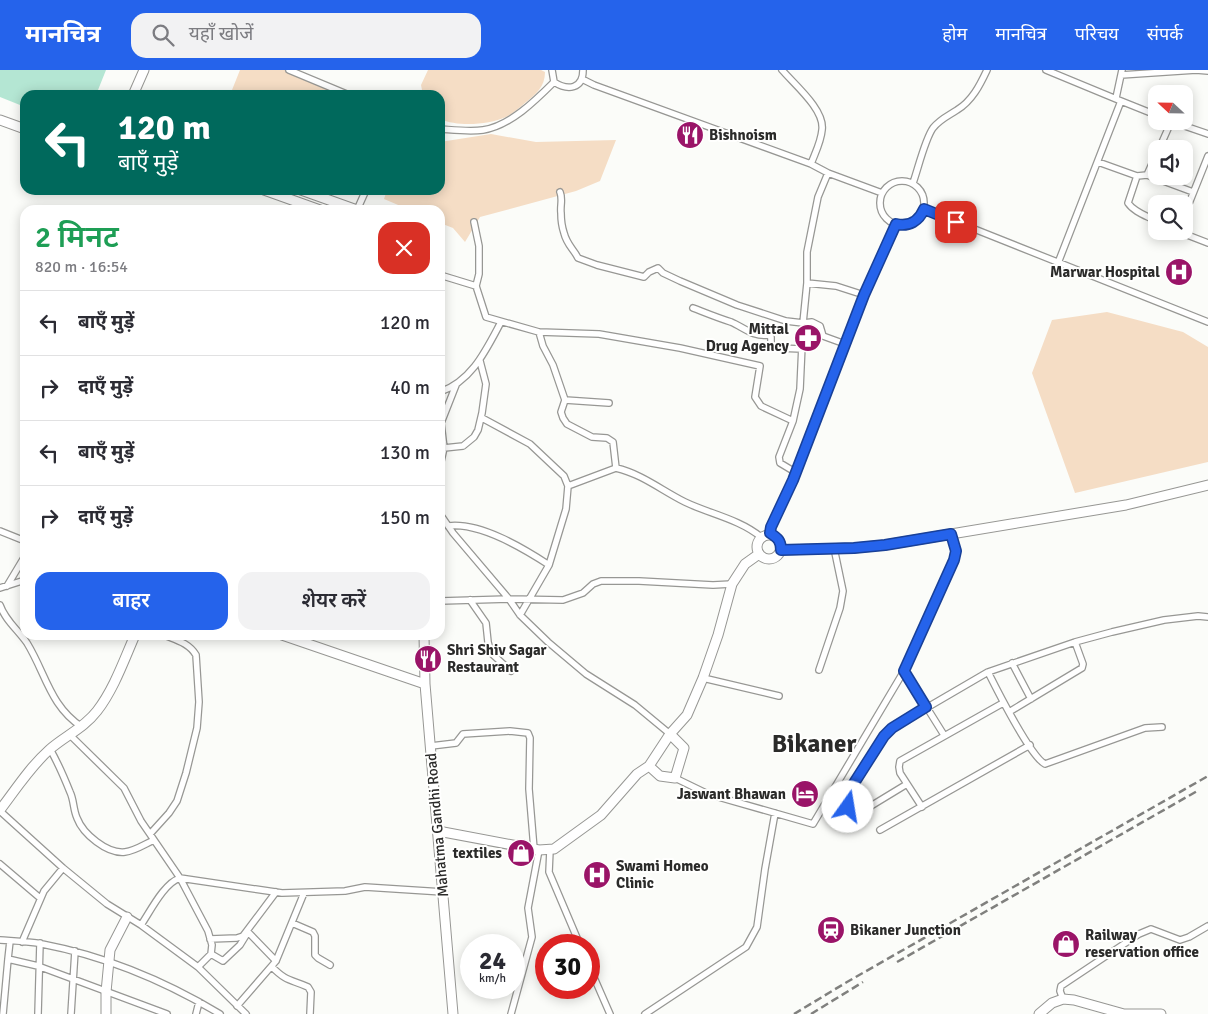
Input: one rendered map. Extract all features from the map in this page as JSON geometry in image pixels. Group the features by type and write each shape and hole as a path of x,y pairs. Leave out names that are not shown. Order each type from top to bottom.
{"street":[{"path":"135,90 144,70"},
{"path":"289,70 336,90"},
{"path":"552,70 554,82"},
{"path":"554,82 567,88 573,87 582,78 583,70"},
{"path":"782,70 813,105 821,117 822,130 811,164"},
{"path":"912,183 932,130 946,116 968,102 987,70"},
{"path":"1046,70 1148,112"},
{"path":"1058,262 1098,162 1119,99 1121,72 1208,71"},
{"path":"582,78 594,85 811,164 828,173 882,193"},
{"path":"445,129 484,130 508,120 534,101 554,82"},
{"path":"0,120 20,128"},
{"path":"1193,129 1208,134"},
{"path":"1192,195 1208,156"},
{"path":"1098,162 1137,176 1147,175 1193,192"},
{"path":"795,472 780,463 779,457 793,421 802,379 807,252 818,197 828,173"},
{"path":"1137,176 1128,203 1136,211 1148,217"},
{"path":"898,181 912,183 923,194 924,209 915,221 906,225 896,224 887,220 882,212 880,203 882,193 888,185 898,181"},
{"path":"560,192 562,196 560,210 564,234 567,244 574,250 578,258 644,277 649,272 658,268 663,273 680,282 737,305 786,321 812,322 820,326 823,336 845,344"},
{"path":"278,195 306,205"},
{"path":"315,195 343,205"},
{"path":"924,209 1208,322"},
{"path":"474,222 479,246 479,274 476,286 486,316 539,332 599,334 680,348 760,366 755,397 761,406 793,421"},
{"path":"568,486 616,468 635,474 682,501 766,535 778,537 781,543 781,550 778,555 768,559 759,554 756,548 758,542 766,535 771,527 795,472 864,295 896,224"},
{"path":"1193,237 1208,243"},
{"path":"445,277 476,286"},
{"path":"807,283 836,286 864,295"},
{"path":"693,308 741,327 750,333 762,336 768,335 772,345 778,348 802,349"},
{"path":"445,414 457,385 480,361 501,322"},
{"path":"539,332 565,400 561,412 563,418 567,424 592,437 607,438 613,442 616,468"},
{"path":"445,448 463,446 474,437 478,430 482,418 486,384 480,361"},
{"path":"445,390 457,385"},
{"path":"565,400 609,402"},
{"path":"482,418 530,444 564,476 568,486 566,509 549,565 520,615"},
{"path":"781,550 885,545 1126,505 1208,485"},
{"path":"445,522 520,615 548,642 586,674 635,705 684,748 675,778"},
{"path":"448,526 464,525 508,540 549,565"},
{"path":"0,531 20,539"},
{"path":"649,766 660,776 675,778 708,794 813,824 904,671 954,560 956,551 951,534"},
{"path":"819,670 840,608 843,592 834,548"},
{"path":"438,831 536,850 550,850 560,845 601,815 637,774 649,766 670,734 687,715 703,678 718,635 732,584 745,564 759,554"},
{"path":"3,587 20,563"},
{"path":"445,601 563,600 583,593 593,584 601,581 713,586 732,584"},
{"path":"3,587 20,582"},
{"path":"470,600 486,623 491,653 511,672"},
{"path":"0,605 4,616 20,636"},
{"path":"907,784 861,812 852,812 848,807 849,791 884,736 892,728 988,672 1075,642 1164,620 1198,616 1208,617"},
{"path":"23,640 57,703 64,712 82,727"},
{"path":"133,640 112,688 97,712 71,736 50,749 33,766 0,810 63,868 107,904 141,925 198,967 246,1014"},
{"path":"150,834 177,801 196,728 199,702 196,655 192,648 176,640"},
{"path":"305,640 426,684"},
{"name":"Mahatma Gandhi Road","path":"424,640 426,684 453,1014"},
{"path":"1009,712 1082,668 1082,660 1075,642"},
{"path":"1012,663 1031,698"},
{"path":"904,671 944,735"},
{"path":"988,672 1003,703 1040,761 1045,764 1145,728 1162,727"},
{"path":"703,678 779,696"},
{"path":"922,807 900,773 900,761 1003,703"},
{"path":"431,746 456,743 462,734 510,731 528,733 530,738 529,789 536,850 528,908 532,937 511,1014"},
{"path":"71,736 124,788 136,812 180,878 210,939 211,954 198,967"},
{"path":"880,830 1030,746"},
{"path":"50,749 70,792 77,820 92,837 107,848 123,853 154,840"},
{"path":"645,1014 746,947 757,927 775,813"},
{"path":"550,850 550,872 575,934"},
{"path":"0,864 40,898"},
{"path":"22,942 40,898 63,868"},
{"path":"141,925 165,890 172,882 180,878 276,892 345,891 365,887 443,892"},
{"path":"211,954 223,961 240,945 276,892"},
{"path":"237,1006 276,961 304,893"},
{"path":"106,1014 110,950 127,917"},
{"path":"292,923 313,932 315,936 315,955 330,965"},
{"path":"1063,1000 1060,991 1061,986 1139,934 1151,929 1180,940 1208,926"},
{"path":"210,939 237,938 248,932"},
{"path":"248,932 276,961"},
{"path":"0,940 40,943 108,961 172,988 220,1014"},
{"path":"3,1014 10,941"},
{"path":"38,1014 40,943"},
{"path":"71,1014 75,951"},
{"path":"8,959 38,966 167,1014"},
{"path":"272,967 289,981 308,987 311,992 310,1014"},
{"path":"600,991 610,1014"},
{"path":"1039,1014 1052,1004 1063,1000 1074,1000 1124,1014 1161,1014"},
{"path":"196,1014 199,1002"}],"shaded area":[{"path":"0,70 106,70 98,90 20,90 20,105 0,97"},
{"path":"240,70 287,70 337,90 232,90"},
{"path":"428,70 541,70 545,72 545,77 539,90 511,114 499,120 473,124 445,121 445,90 422,90 421,85"},
{"path":"491,134 536,142 616,140 600,181 576,191 480,217 465,242 453,228 445,225 445,205 398,205 384,199 385,195 445,195 445,141"},
{"path":"1107,312 1183,332 1208,347 1208,462 1075,493 1032,373 1052,320"}],"railway":[{"path":"794,1014 1208,776"},
{"path":"897,962 1199,790"},
{"path":"811,1014 863,982"}],"place":[{"name":"Bishnoism","path":"690,135"},
{"name":"Marwar Hospital","path":"1179,272"},
{"name":"Mittal Drug Agency","path":"808,338"},
{"name":"Shri Shiv Sagar Restaurant","path":"428,659"},
{"name":"Jaswant Bhawan","path":"805,794"},
{"name":"textiles","path":"521,853"},
{"name":"Swami Homeo Clinic","path":"597,875"},
{"name":"Bikaner Junction","path":"831,930"},
{"name":"Railway reservation office","path":"1066,944"}],"district":[{"name":"Bikaner","path":"814,743"}],"route":[{"path":"848,807 849,791 884,736 892,728 926,707 904,671 954,560 956,551 951,534 854,548 781,550 781,543 778,537 770,533 771,527 793,480 864,295 896,224 911,224 919,218 924,209 956,222"}]}
